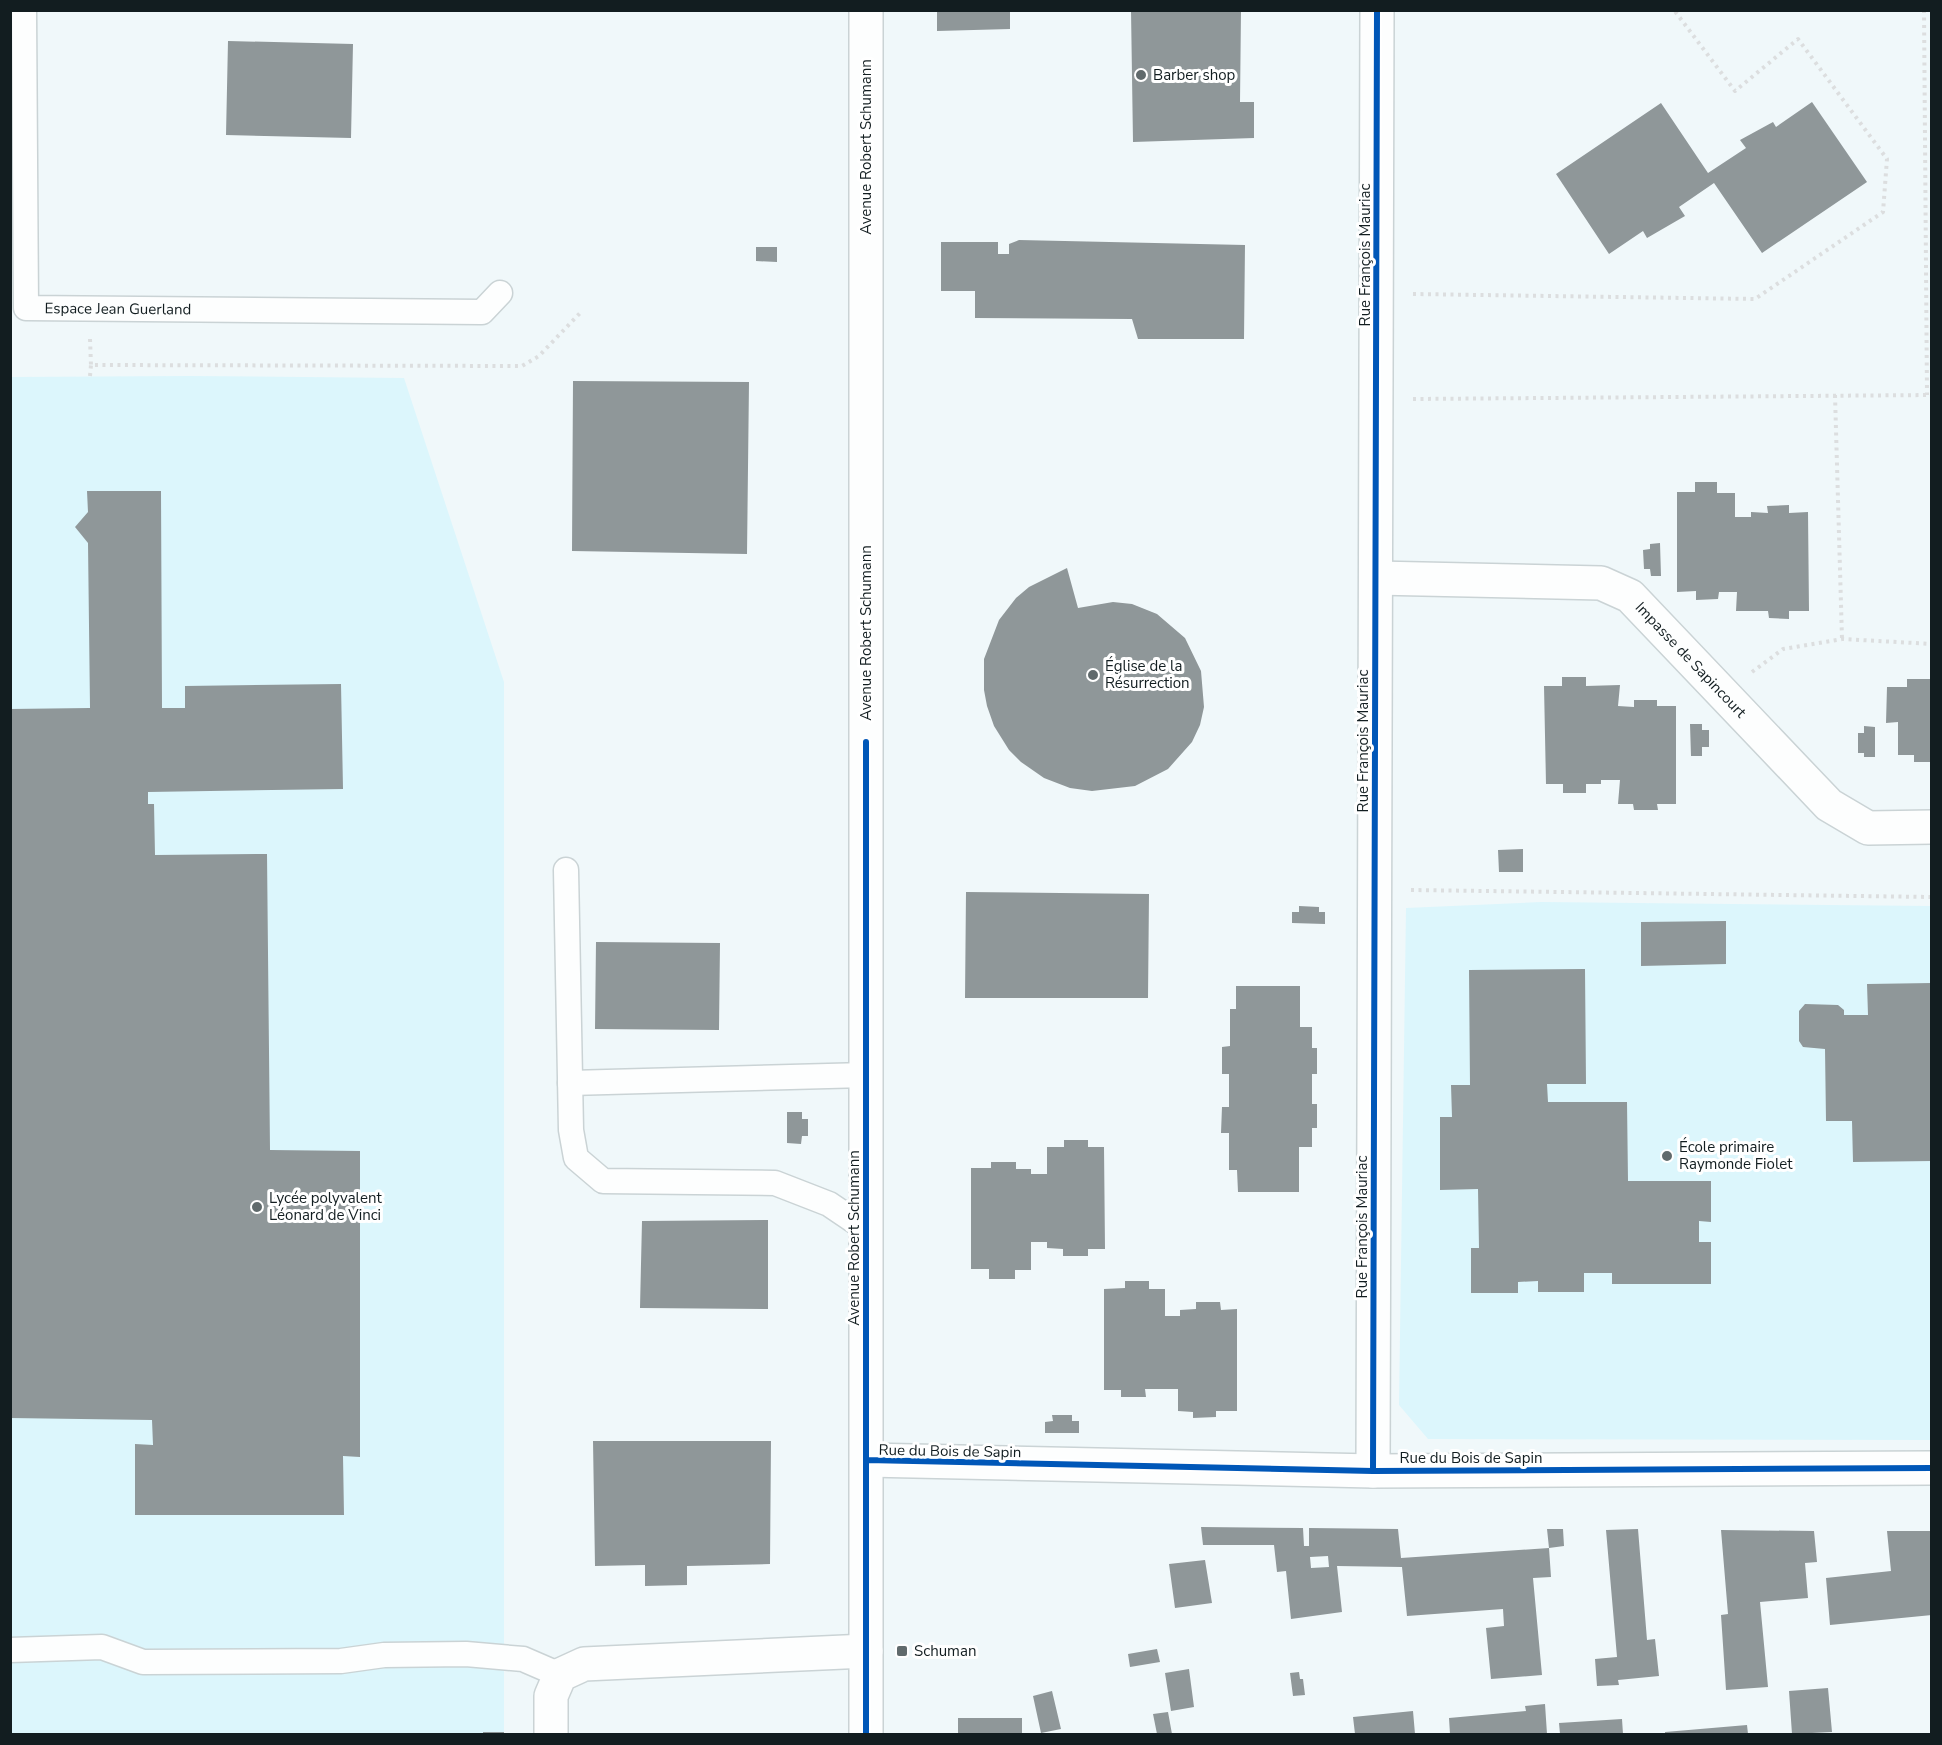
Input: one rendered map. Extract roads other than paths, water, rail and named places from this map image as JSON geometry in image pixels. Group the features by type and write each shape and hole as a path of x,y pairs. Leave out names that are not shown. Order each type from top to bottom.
{"street":[{"name":"Avenue Robert Schumann","path":"866,10 866,1734"},
{"name":"Rue François Mauriac","path":"1373,1471 1377,10"},
{"name":"Impasse de Sapincourt","path":"1376,578 1601,583 1630,596 1725,692 1829,804 1868,828 1932,827"},
{"name":"Rue du Bois de Sapin","path":"867,1460 1373,1471 1932,1468"},
{"path":"551,1734 551,1696 560,1675 584,1664 866,1651"}],"lane":[{"name":"Espace Jean Guerland","path":"24,10 26,308 482,312 500,294"},
{"path":"566,870 571,1130 576,1158 603,1181 775,1183 829,1204 866,1229"},
{"path":"570,1083 866,1076"},
{"path":"10,1650 102,1647 142,1662 341,1661 384,1655 466,1654 523,1659 560,1675"}],"place":[{"name":"Barber shop","path":"1141,75"},
{"name":"Église de la Résurrection","path":"1093,675"},
{"name":"École primaire Raymonde Fiolet","path":"1667,1156"},
{"name":"Lycée polyvalent Léonard de Vinci","path":"257,1207"},
{"name":"Schuman","path":"902,1651"}]}
